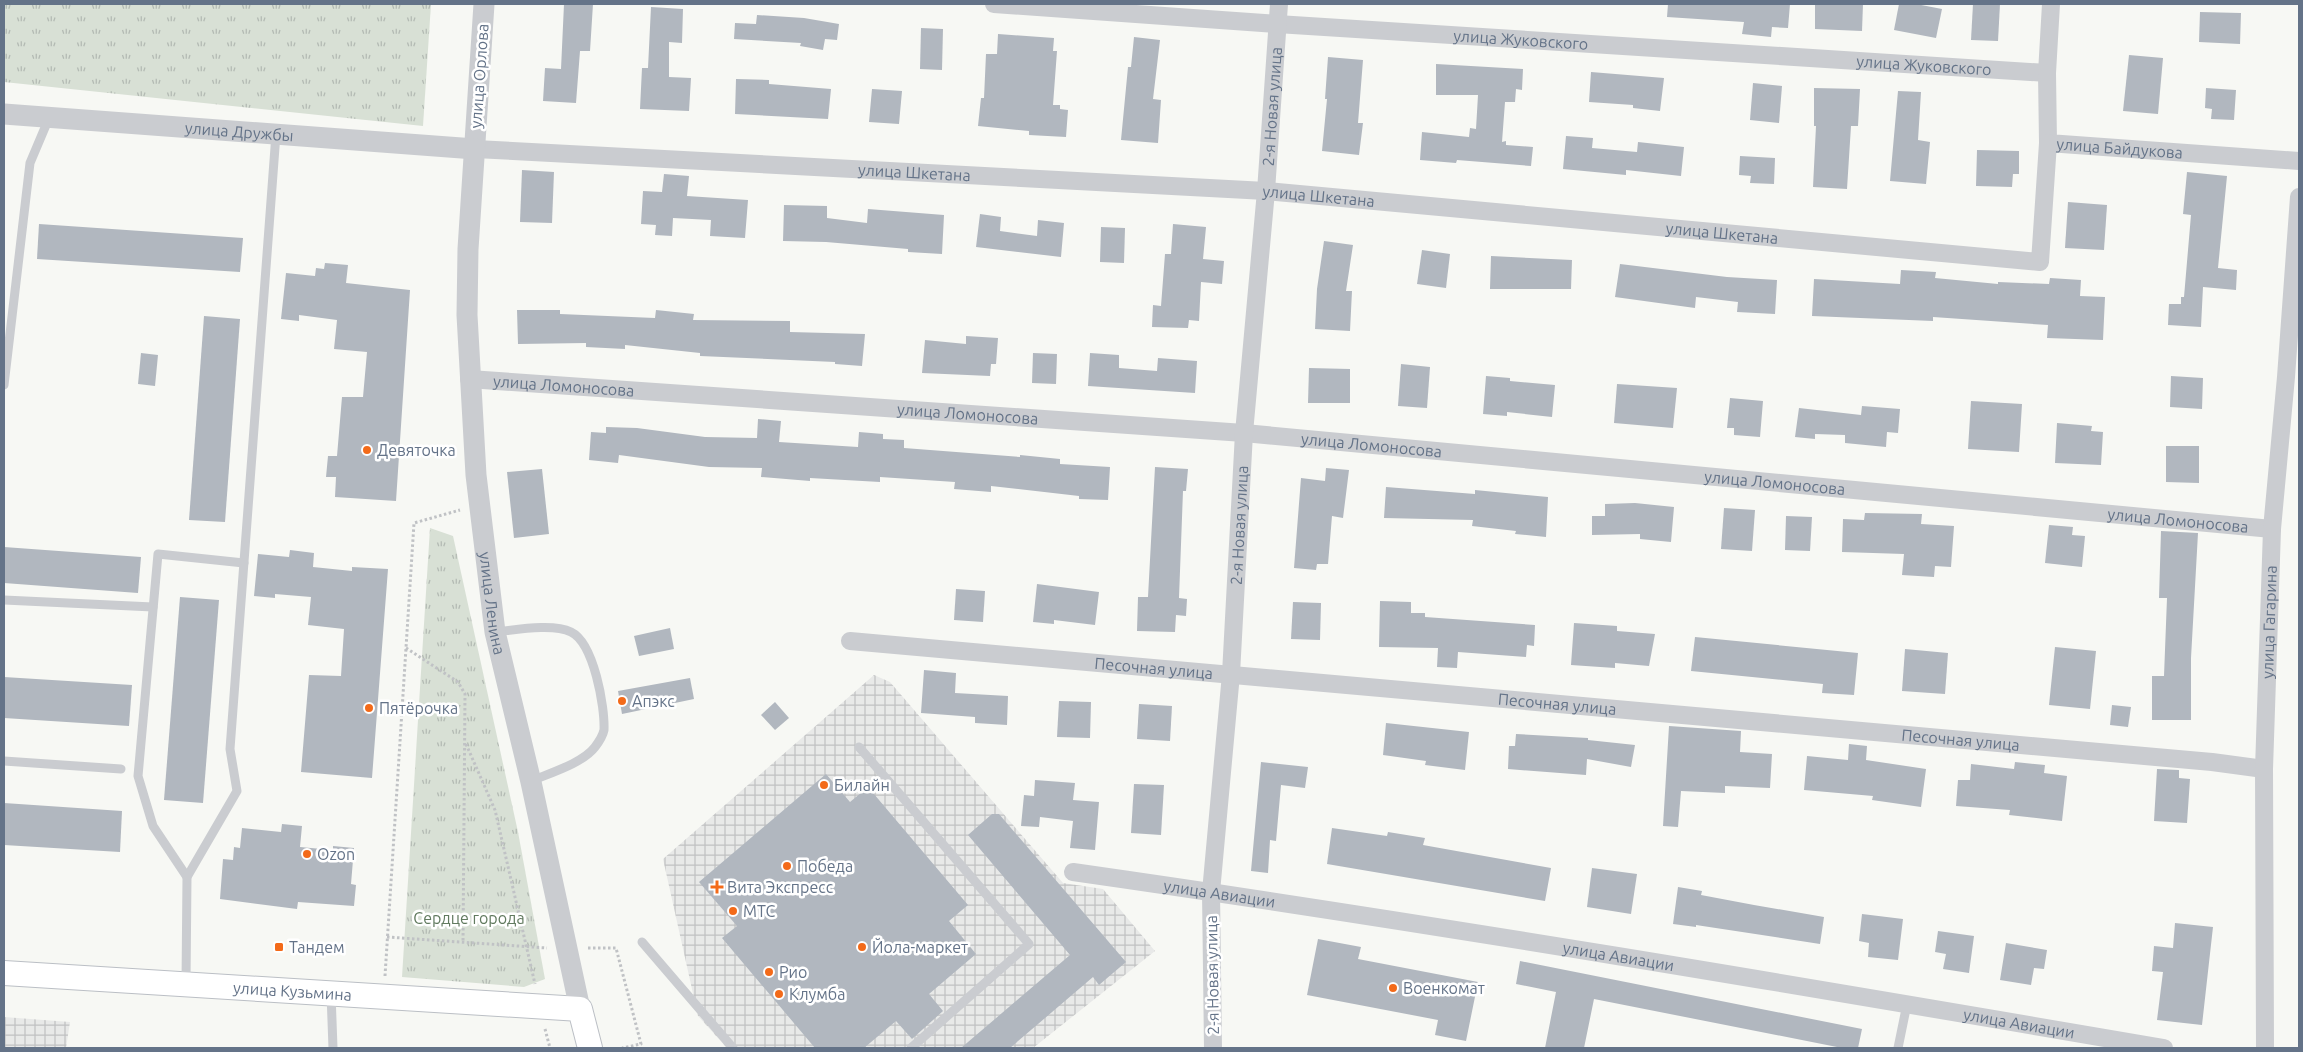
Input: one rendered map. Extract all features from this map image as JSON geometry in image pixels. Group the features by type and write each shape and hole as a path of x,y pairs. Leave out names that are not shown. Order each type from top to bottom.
{"main road":[{"name":"улица Кузьмина","path":"4,973 580,1008"},
{"name":"улица Ленина","path":"580,1008 590,1048"}],"street":[{"name":"улица Орлова","path":"475,148 484,4"},
{"name":"улица Жуковского","path":"994,4 2047,73"},
{"name":"2-я Новая улица","path":"1213,1048 1211,892 1231,674 1244,433 1266,191 1279,4"},
{"name":"улица Байдукова","path":"2051,4 2047,73 2048,143 2299,161"},
{"name":"улица Дружбы","path":"4,114 475,148"},
{"name":"улица Шкетана","path":"475,148 1266,191 2040,262 2048,143"},
{"name":"улица Ленина","path":"475,148 468,268 469,379 476,475 495,632 531,782 580,1008"},
{"name":"улица Гагарина","path":"2265,1048 2264,769 2272,529 2293,377 2299,197"},
{"name":"улица Ломоносова","path":"469,379 1244,433 2272,529"},
{"name":"Песочная улица","path":"850,641 2212,762 2264,769"},
{"name":"улица Авиации","path":"1073,872 1211,892 1906,1004 2164,1048"}],"lane":[{"path":"4,385 30,163 49,118"},
{"path":"186,984 187,877 237,791 230,749 276,134"},
{"path":"187,877 153,826 138,776 158,554 244,563"},
{"path":"4,600 154,607"},
{"path":"495,632 549,628 572,632 589,650 596,675 604,732 594,748 575,762 531,782"},
{"path":"859,747 1029,944 911,1048"},
{"path":"4,761 121,769"},
{"path":"642,942 733,1048"},
{"path":"331,993 333,1048"},
{"path":"1898,1048 1906,1004"}],"path":[{"path":"384,996 414,523 461,510"},
{"path":"406,648 458,682 465,694 463,943"},
{"path":"388,937 526,948 496,810 465,742"},
{"path":"616,948 641,1044 622,1048"}],"shaded area":[{"path":"874,675 890,682 1063,883 1103,889 1155,951 1033,1048 727,1048 698,1016 663,859"},
{"path":"4,1017 70,1022 66,1048 4,1048"}],"green space":[{"path":"4,4 431,4 423,126 4,82"},
{"name":"Сердце города","path":"430,528 453,536 518,832 545,979 524,987 402,977"}],"building":[{"path":"564,4 593,4 590,51 580,51 576,103 543,101 545,68 561,69"},
{"path":"1668,4 1790,4 1788,28 1772,27 1771,37 1742,34 1744,22 1667,17"},
{"path":"1815,4 1863,4 1862,31 1815,29"},
{"path":"1899,4 1916,4 1942,9 1936,38 1894,30"},
{"path":"1973,4 2000,4 1998,41 1971,40"},
{"path":"651,7 683,9 682,43 669,42 669,77 691,78 689,111 640,109 642,68 648,68"},
{"path":"2200,12 2241,13 2240,44 2199,42"},
{"path":"757,15 804,18 839,24 837,40 825,39 823,50 800,46 801,43 734,39 735,23 756,24"},
{"path":"921,28 943,29 942,70 920,69"},
{"path":"998,34 1054,38 1053,51 1057,51 1053,105 1060,105 1060,109 1068,110 1066,137 1029,135 1029,131 978,126 981,98 984,98 986,54 997,54"},
{"path":"1134,37 1160,40 1153,99 1161,100 1158,143 1121,140 1128,67 1131,67"},
{"path":"2129,55 2163,58 2158,114 2123,111"},
{"path":"1328,57 1363,60 1358,123 1363,123 1359,155 1322,151 1327,99 1325,99"},
{"path":"1436,64 1523,69 1522,90 1516,89 1515,102 1505,102 1502,142 1506,141 1506,145 1533,147 1531,166 1457,160 1456,163 1420,160 1422,132 1469,137 1470,128 1476,129 1478,95 1436,95"},
{"path":"1591,72 1664,78 1660,111 1633,108 1633,105 1589,102"},
{"path":"736,79 769,80 769,84 831,89 828,119 735,114"},
{"path":"1753,83 1782,86 1779,123 1750,120"},
{"path":"1814,88 1860,89 1858,126 1851,126 1847,189 1813,187 1816,126 1814,126"},
{"path":"2206,88 2236,90 2234,120 2211,119 2212,109 2205,108"},
{"path":"872,89 902,91 899,124 869,122"},
{"path":"1898,91 1921,92 1918,140 1930,142 1926,184 1890,181"},
{"path":"1566,136 1593,138 1592,148 1637,152 1638,142 1684,147 1681,176 1626,170 1626,175 1563,169"},
{"path":"1977,150 2019,151 2019,174 2013,174 2012,187 1976,186"},
{"path":"1740,156 1775,158 1774,184 1750,183 1751,176 1739,175"},
{"path":"522,170 554,172 552,223 520,222"},
{"path":"2187,172 2227,176 2218,268 2237,270 2236,290 2203,287 2201,327 2168,325 2169,304 2181,304 2181,297 2184,297 2191,215 2183,214"},
{"path":"664,174 689,176 687,196 748,200 745,238 710,236 711,220 673,218 672,236 655,235 656,225 641,224 643,191 662,192"},
{"path":"2068,202 2107,205 2104,250 2065,248"},
{"path":"784,205 827,206 827,218 867,223 868,209 944,215 942,254 908,252 908,249 826,242 783,241"},
{"path":"980,214 1001,217 1000,231 1037,236 1038,220 1064,223 1061,257 976,247"},
{"path":"39,224 243,238 240,272 37,259"},
{"path":"1173,224 1206,227 1203,259 1224,261 1222,284 1201,282 1199,321 1189,320 1188,328 1152,327 1153,305 1161,306 1165,254 1171,254"},
{"path":"1101,227 1125,228 1124,263 1100,262"},
{"path":"1324,241 1353,245 1346,291 1352,291 1350,331 1315,329 1317,289"},
{"path":"1422,250 1450,254 1446,288 1417,284"},
{"path":"1491,256 1572,260 1571,289 1490,289"},
{"path":"325,263 348,265 346,283 410,290 396,501 335,497 336,477 326,477 328,456 337,456 342,397 363,397 367,352 334,349 337,320 299,315 299,321 281,319 286,273 315,276 316,268 324,269"},
{"path":"1620,264 1727,277 1777,280 1775,314 1737,312 1738,302 1696,297 1695,308 1615,297"},
{"path":"1901,270 1936,272 1935,278 1998,284 1998,282 2049,284 2050,278 2081,280 2080,296 2105,297 2103,340 2047,338 2048,325 1933,317 1933,321 1812,316 1814,279 1900,284"},
{"path":"517,310 560,310 560,314 655,318 656,310 694,314 693,320 790,321 790,332 865,334 862,366 835,364 835,362 700,356 700,353 625,345 625,349 586,347 586,343 518,344"},
{"path":"204,316 240,319 225,522 189,520"},
{"path":"966,336 998,338 996,364 991,364 990,376 922,373 925,340 966,344"},
{"path":"141,353 158,355 155,386 138,384"},
{"path":"1033,353 1057,354 1056,384 1032,383"},
{"path":"1090,353 1119,355 1119,368 1157,371 1158,358 1197,361 1195,393 1088,386"},
{"path":"1401,364 1430,367 1427,408 1398,406"},
{"path":"1309,368 1350,369 1350,403 1308,403"},
{"path":"1486,376 1510,378 1510,381 1555,385 1552,417 1507,412 1507,416 1483,414"},
{"path":"2171,376 2203,378 2202,409 2170,407"},
{"path":"1617,384 1677,388 1673,428 1614,423"},
{"path":"1730,398 1763,401 1760,437 1734,435 1734,428 1727,428"},
{"path":"1971,401 2022,404 2019,452 1968,449"},
{"path":"1862,406 1900,409 1898,433 1887,432 1886,447 1845,443 1845,435 1815,434 1815,439 1795,437 1799,408 1861,415"},
{"path":"758,419 781,421 779,442 858,447 859,432 883,434 883,439 904,440 904,448 1020,457 1020,455 1060,459 1060,464 1110,467 1108,500 1079,499 1079,496 991,486 991,492 954,489 955,482 880,477 880,482 810,478 810,481 761,477 762,468 709,467 619,455 618,463 589,460 591,432 606,433 606,427 637,428 705,437 757,438"},
{"path":"2057,423 2092,426 2091,431 2103,432 2101,465 2055,463"},
{"path":"2166,446 2199,446 2199,483 2166,482"},
{"path":"1155,467 1188,469 1186,491 1183,491 1179,598 1187,599 1186,616 1176,615 1175,632 1137,631 1138,597 1148,597"},
{"path":"1326,468 1349,470 1343,518 1332,516 1328,564 1317,564 1316,570 1294,568 1301,478 1325,481"},
{"path":"542,469 549,534 514,538 507,472"},
{"path":"1386,487 1475,494 1475,490 1548,497 1546,537 1515,534 1516,531 1472,526 1473,520 1384,518"},
{"path":"1635,503 1674,507 1671,542 1640,539 1640,534 1592,535 1592,516 1605,516 1605,504"},
{"path":"1724,508 1755,510 1752,551 1721,549"},
{"path":"1865,513 1922,514 1921,524 1954,526 1951,567 1935,566 1934,577 1902,575 1904,554 1842,552 1843,519 1864,520"},
{"path":"1786,516 1812,517 1810,551 1785,550"},
{"path":"2049,525 2073,527 2072,535 2085,536 2082,567 2045,563"},
{"path":"2161,531 2198,533 2191,658 2191,720 2152,720 2152,676 2164,676 2167,598 2159,598"},
{"path":"4,547 141,557 138,593 4,583"},
{"path":"290,550 314,553 313,567 352,571 352,567 388,569 372,778 301,772 309,675 341,676 344,629 308,625 311,597 275,594 275,598 254,596 258,554 289,557"},
{"path":"1037,584 1099,592 1095,625 1054,620 1054,624 1033,622"},
{"path":"956,589 985,591 983,622 954,620"},
{"path":"180,597 219,600 203,803 164,800"},
{"path":"1380,601 1411,602 1411,613 1425,613 1425,617 1535,625 1534,646 1527,645 1526,657 1458,652 1457,668 1437,667 1438,648 1379,647"},
{"path":"1293,602 1321,603 1320,640 1291,639"},
{"path":"1574,623 1617,626 1617,631 1655,634 1649,666 1615,663 1615,668 1571,665"},
{"path":"670,628 674,649 639,656 634,636"},
{"path":"1695,637 1858,653 1854,695 1822,693 1823,684 1691,671"},
{"path":"2055,647 2096,651 2090,709 2049,705"},
{"path":"1905,649 1948,653 1945,694 1902,691"},
{"path":"924,670 956,673 955,693 1008,696 1007,725 975,723 975,717 921,713"},
{"path":"4,677 132,685 129,726 4,718"},
{"path":"690,678 694,699 622,714 618,691"},
{"path":"1059,701 1091,702 1090,738 1057,737"},
{"path":"775,702 789,718 775,730 761,715"},
{"path":"1139,704 1172,706 1170,741 1137,739"},
{"path":"2112,705 2131,707 2128,727 2110,725"},
{"path":"1386,723 1469,732 1465,770 1425,765 1426,761 1383,755"},
{"path":"1669,726 1741,731 1740,752 1772,754 1770,788 1725,786 1725,793 1681,791 1678,827 1663,826"},
{"path":"1516,734 1588,738 1588,740 1635,745 1631,767 1587,759 1586,775 1508,769 1509,746 1515,746"},
{"path":"1849,744 1867,746 1866,760 1926,769 1921,807 1872,800 1873,796 1804,790 1807,756 1848,760"},
{"path":"1261,762 1308,767 1305,788 1281,785 1276,841 1270,840 1268,873 1251,871"},
{"path":"2015,762 2045,765 2044,773 2067,776 2062,821 2009,815 2010,810 1956,806 1958,780 1970,780 1971,764 2014,769"},
{"path":"2157,769 2179,770 2179,778 2190,779 2187,823 2154,821"},
{"path":"826,774 850,802 868,787 968,905 949,921 976,954 929,994 943,1011 912,1039 896,1021 864,1048 815,1048 722,938 737,926 699,882"},
{"path":"1035,780 1075,783 1073,800 1099,802 1095,850 1070,848 1073,821 1040,817 1039,827 1021,826 1024,795 1034,796"},
{"path":"1134,784 1164,785 1161,835 1131,833"},
{"path":"4,803 122,811 120,852 4,845"},
{"path":"992,814 999,814 1126,962 1099,985 1093,977 1010,1048 961,1048 1070,955 968,835"},
{"path":"282,824 302,826 300,847 333,850 333,846 354,848 351,884 356,885 354,906 298,902 297,909 220,899 223,859 233,860 234,847 240,848 242,828 281,832"},
{"path":"1332,828 1387,836 1388,832 1425,838 1423,845 1551,868 1545,901 1327,864"},
{"path":"1592,868 1637,874 1631,914 1587,907"},
{"path":"1678,887 1702,891 1701,895 1824,917 1820,944 1696,925 1696,927 1673,924"},
{"path":"1862,914 1903,919 1898,960 1868,957 1869,943 1859,941"},
{"path":"2175,923 2213,927 2202,1025 2157,1020 2163,972 2152,971 2154,946 2173,948"},
{"path":"1938,931 1974,936 1969,973 1943,969 1946,954 1935,952"},
{"name":"Военкомат","path":"1318,939 1361,947 1358,959 1478,982 1466,1041 1435,1035 1438,1020 1307,995"},
{"path":"2006,943 2047,950 2044,969 2034,968 2031,985 2000,980"},
{"path":"1520,961 1862,1029 1858,1048 1842,1048 1594,999 1584,1048 1545,1048 1556,992 1516,984"}],"place":[{"name":"Девяточка","path":"367,450"},
{"name":"Апэкс","path":"622,701"},
{"name":"Пятёрочка","path":"369,708"},
{"name":"Билайн","path":"824,785"},
{"name":"Ozon","path":"307,854"},
{"name":"Победа","path":"787,866"},
{"name":"Вита Экспресс","path":"717,887"},
{"name":"МТС","path":"733,911"},
{"name":"Тандем","path":"279,947"},
{"name":"Йола-маркет","path":"862,947"},
{"name":"Рио","path":"769,972"},
{"name":"Военкомат","path":"1393,988"},
{"name":"Клумба","path":"779,994"}]}
